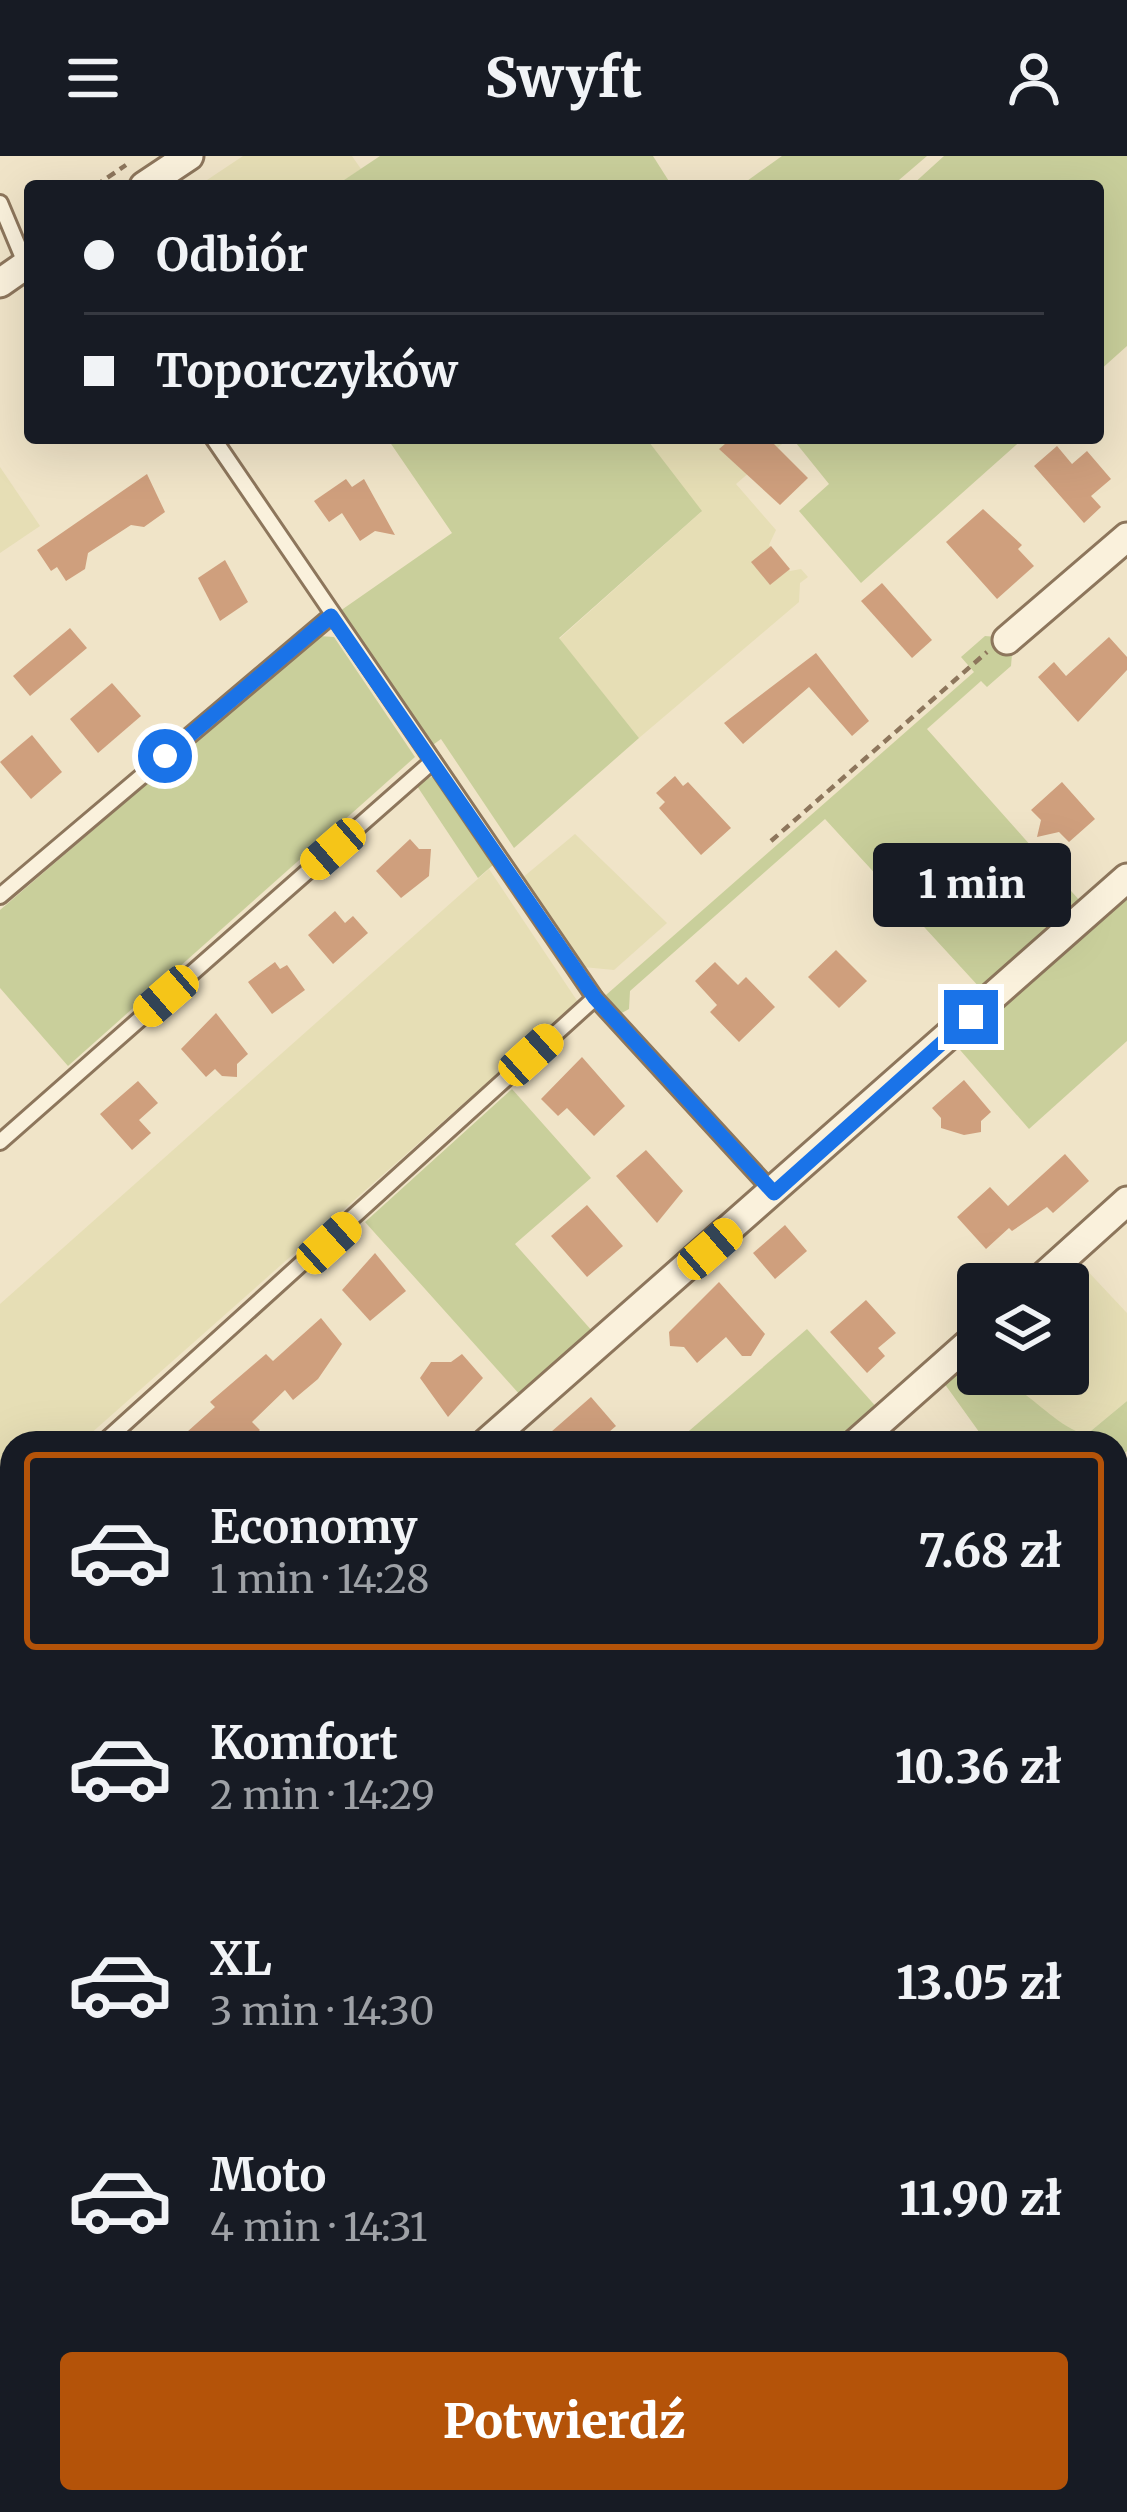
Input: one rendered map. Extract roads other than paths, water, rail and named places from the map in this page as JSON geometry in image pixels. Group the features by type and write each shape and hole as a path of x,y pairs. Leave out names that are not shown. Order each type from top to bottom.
{"street":[{"path":"153,180 189,156"},
{"path":"1007,640 1127,537"},
{"path":"500,1431 1127,878"},
{"path":"1058,1263 1127,1202"},
{"path":"869,1431 957,1353"}],"lane":[{"path":"0,202 24,254"},
{"path":"217,444 595,998 774,1193"},
{"path":"0,896 331,616"},
{"path":"0,1142 433,761"},
{"path":"116,1431 595,998"}]}
